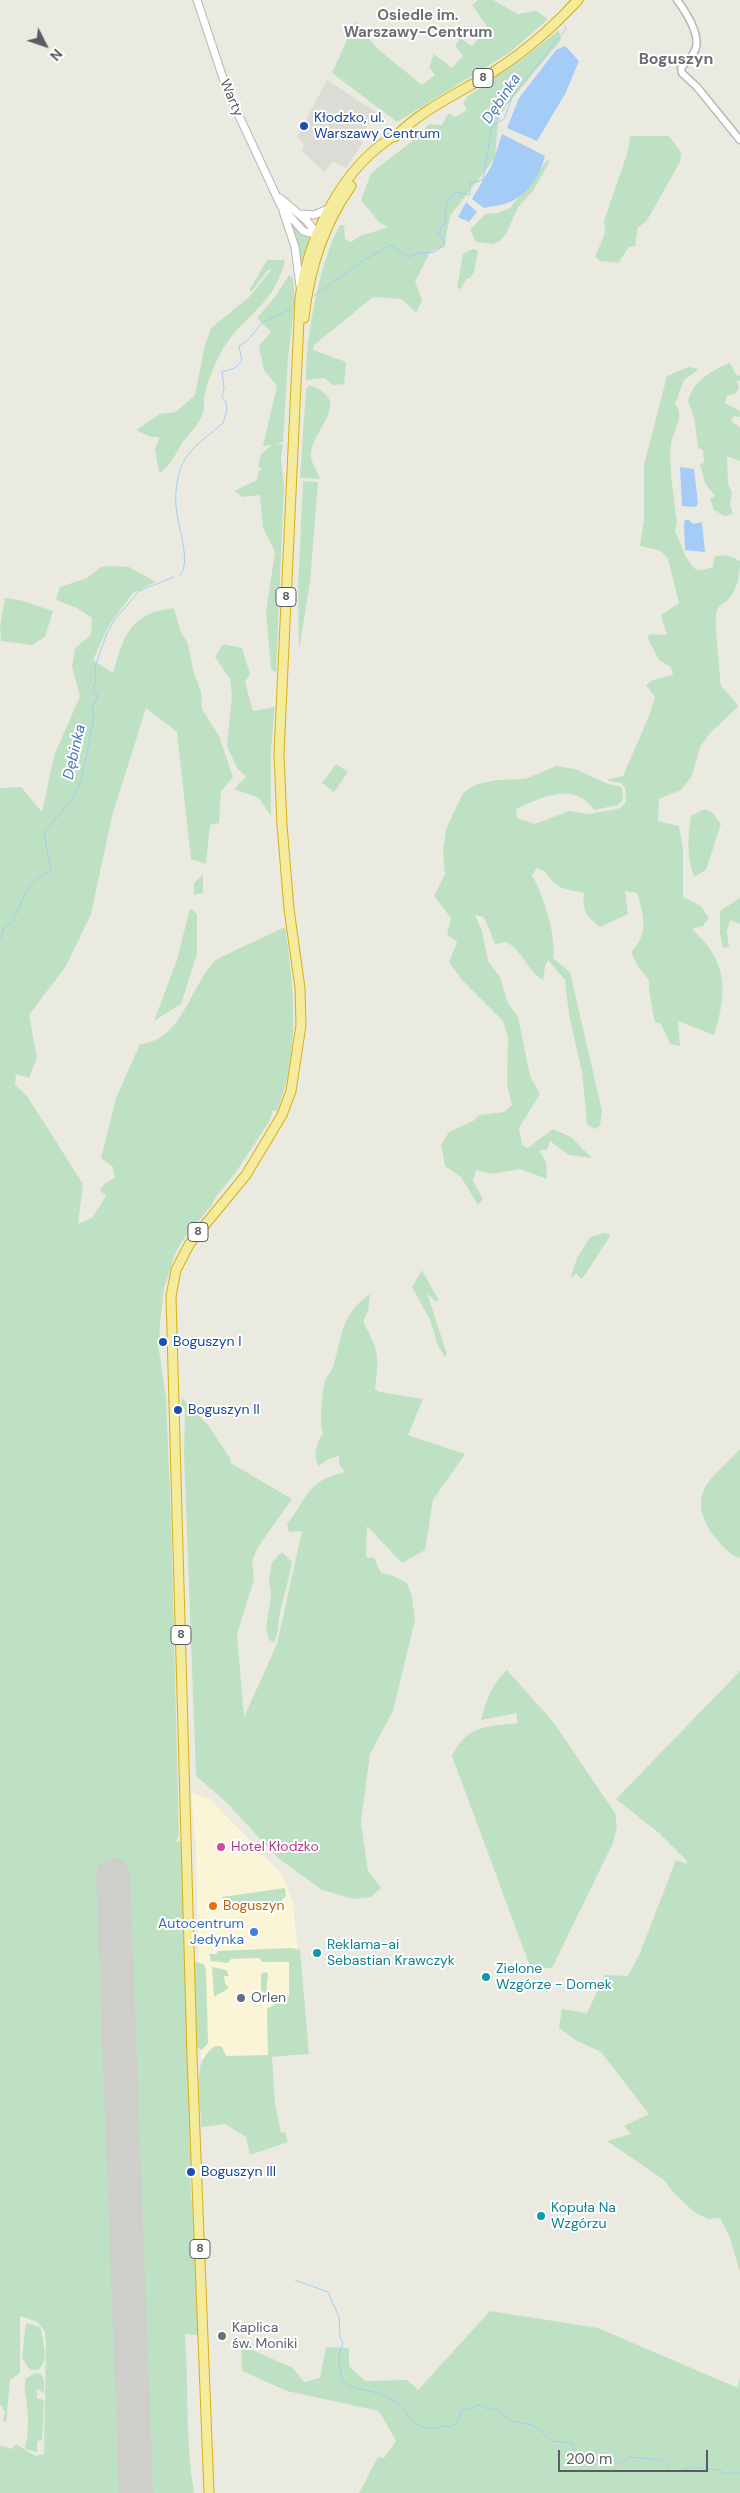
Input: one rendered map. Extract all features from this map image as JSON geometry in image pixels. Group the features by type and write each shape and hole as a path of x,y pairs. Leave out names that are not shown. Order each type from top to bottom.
{"highway":[{"name":"8","path":"210,2493 192,2057 170,1301 176,1270 190,1243 236,1188 279,1122 290,1091 298,1042 302,1005 286,876 279,754 302,309 301,291 328,209 351,176 378,150 424,114 515,57 547,31 578,0"},
{"name":"8","path":"302,309 320,236 345,195 378,150"}],"main road":[{"name":"Warty","path":"198,0 224,81 281,206 303,231 320,236"},
{"name":"Warty","path":"276,192 320,236"},
{"path":"281,206 295,248 301,291"},
{"path":"299,214 314,216 328,209"}],"street":[{"path":"677,0 696,37 697,44 693,55 681,68 682,73 740,140"}],"shaded area":[{"path":"327,80 376,112 360,137 363,142 346,168 333,161 324,172 302,151 304,144 297,137"},
{"path":"191,1792 211,1800 282,1875 293,1903 298,1954 295,2056 201,2059 196,1848"}],"green space":[{"path":"478,0 493,0 518,14 536,11 548,19 509,53 397,122 332,73 355,22 378,49 422,85 435,75 429,67 434,54 452,68 463,56 455,46 460,38 472,46 488,28 472,5"},
{"path":"559,30 561,40 506,106 498,122 495,158 450,216 444,247 430,252 415,282 422,300 416,313 402,299 373,297 314,345 313,350 346,362 344,384 333,385 324,378 306,380 308,344 315,300 326,258 340,225 344,225 345,239 351,242 360,236 389,227 380,223 361,200 371,173 416,138 429,124 442,125 448,113 455,117 467,110 463,103 467,97 524,58"},
{"path":"630,136 669,136 681,152 680,162 646,222 638,227 635,246 629,247 618,263 600,261 595,257 605,233 604,221 628,151"},
{"path":"547,160 550,161 533,191 518,207 506,234 500,241 493,244 476,242 470,230 485,214 498,213 510,208"},
{"path":"285,213 313,237 300,280"},
{"path":"473,249 478,251 474,272 470,278 466,279 461,289 457,288 463,254"},
{"path":"267,260 285,260 274,288 267,299 232,335 224,347 204,395 202,417 182,443 170,463 159,473 155,449 160,437 151,437 136,430 160,414 176,412 195,395 205,345 211,328 249,297 272,269 268,270 252,291 249,291"},
{"path":"289,275 293,278 295,303 288,358 283,442 276,444 283,445 281,457 284,487 276,672 271,670 266,611 275,552 263,528 260,495 243,497 234,491 257,480 259,471 262,469 258,466 261,454 272,445 263,446 277,386 264,370 259,346 271,332 257,318 275,297"},
{"path":"730,363 736,375 740,376 740,381 737,381 739,387 736,393 727,396 725,403 740,411 740,417 734,416 731,421 740,427 740,461 727,456 728,484 732,492 730,504 733,514 724,516 714,510 710,499 715,496 705,483 700,465 704,462 703,450 698,448 694,417 688,401 694,388 704,377"},
{"path":"688,367 699,369 684,380 675,404 678,409 679,418 670,452 677,523 675,531 686,557 695,569 703,570 713,567 714,557 717,556 727,556 740,561 736,587 727,601 720,605 716,614 720,683 738,707 710,733 700,747 692,776 681,790 659,799 658,821 679,826 683,849 683,897 701,906 709,918 703,926 692,929 713,953 722,977 723,991 719,1019 714,1035 678,1021 680,1046 670,1044 661,1024 655,1022 649,980 638,967 631,952 641,938 643,931 642,909 637,893 625,891 628,914 600,927 584,909 584,893 557,886 546,872 537,868 532,875 551,927 554,949 553,958 570,972 602,1111 600,1126 594,1129 587,1124 582,1072 569,1015 565,980 548,960 543,980 538,977 513,946 507,942 495,944 484,917 475,915 482,931 488,961 500,977 508,1003 518,1017 530,1076 540,1094 519,1128 522,1145 528,1148 553,1129 571,1137 592,1158 569,1155 550,1141 547,1150 539,1150 546,1162 547,1179 520,1169 490,1174 476,1170 473,1181 483,1199 478,1205 461,1177 445,1166 441,1145 449,1132 473,1121 479,1115 504,1112 512,1105 507,1085 508,1037 503,1021 462,980 449,962 457,942 447,934 451,918 434,896 445,874 443,851 446,829 463,793 475,785 496,780 525,779 556,766 575,769 608,784 619,786 622,789 623,800 618,805 594,810 586,801 577,796 557,794 536,800 516,809 517,818 535,824 569,811 588,814 613,810 620,808 626,802 625,788 621,783 608,781 609,779 623,776 649,716 655,697 646,685 653,680 673,675 671,667 659,660 647,637 650,634 667,635 661,615 679,603 668,559 661,551 640,546 644,520 644,465 667,376"},
{"path":"310,385 323,392 329,400 330,408 312,447 311,457 320,479 300,478 306,389"},
{"path":"303,481 318,482 310,582 299,650 298,586"},
{"path":"101,567 129,567 156,582 133,593 108,627 93,660 113,673 121,648 131,628 147,615 174,608 180,630 188,644 194,673 201,692 202,709 219,736 233,777 221,791 219,823 210,825 206,864 191,859 177,732 146,708 112,816 91,914 66,966 29,1015 37,1057 29,1078 16,1074 15,1085 27,1096 83,1184 78,1224 92,1218 106,1196 100,1190 105,1183 115,1178 113,1167 101,1158 116,1098 140,1044 155,1041 176,1022 200,982 217,959 285,927 293,996 292,1042 290,1066 277,1111 273,1110 269,1122 236,1172 215,1198 212,1205 184,1238 175,1254 164,1288 160,1323 159,1350 166,1398 171,1518 179,1836 176,1841 181,1842 192,2149 190,2180 196,2259 198,2335 185,2334 189,2454 194,2493 0,2493 0,2445 12,2449 16,2444 35,2456 44,2454 46,2342 45,2332 38,2322 20,2316 20,2373 10,2380 6,2422 3,2421 5,2412 0,2404 0,788 21,787 42,812 54,756 80,696 72,667 75,648 91,635 92,618 77,608 56,600 60,587 87,578"},
{"path":"5,598 20,600 53,611 45,637 32,645 1,641 0,626"},
{"path":"223,644 242,648 250,674 245,682 253,711 275,707 271,749 271,816 259,798 234,789 246,777 237,768 227,746 232,695 230,679 215,657"},
{"path":"336,764 348,772 334,792 322,783"},
{"path":"705,809 712,812 721,824 706,870 694,877 689,854 691,816"},
{"path":"203,875 203,893 194,895 194,883"},
{"path":"740,898 740,924 730,920 727,932 729,947 723,948 720,935 720,911"},
{"path":"190,908 197,914 197,954 181,1004 154,1021 177,960"},
{"path":"604,1233 609,1234 609,1238 584,1276 581,1279 576,1273 573,1277 571,1276 577,1258 590,1237"},
{"path":"422,1270 438,1299 436,1302 427,1293 447,1354 445,1357 438,1346 430,1320 412,1287"},
{"path":"370,1294 368,1311 363,1322 375,1347 377,1369 375,1389 380,1392 423,1399 408,1435 465,1454 433,1500 425,1550 402,1563 367,1526 366,1557 374,1558 381,1573 391,1575 407,1583 412,1596 415,1620 393,1711 370,1754 361,1822 368,1871 381,1888 371,1897 353,1899 322,1890 278,1858 227,1803 196,1776 184,1453 185,1410 181,1405 182,1398 208,1425 229,1457 231,1461 229,1462 292,1499 258,1547 252,1561 254,1580 237,1634 244,1717 277,1644 302,1531 289,1532 287,1524 310,1490 323,1480 345,1472 339,1464 339,1456 328,1459 319,1466 317,1462 316,1449 323,1434 321,1416 323,1393 325,1381 333,1367 347,1319 360,1302"},
{"path":"740,1449 740,1558 729,1552 712,1533 704,1519 701,1505 702,1495 711,1478"},
{"path":"282,1552 292,1562 274,1642 269,1640 266,1629 271,1595 269,1580 272,1562"},
{"path":"507,1670 554,1723 615,1813 617,1827 613,1843 552,1968 531,1969 452,1756 464,1738 479,1729 517,1723 517,1713 481,1720 490,1693 497,1681"},
{"path":"740,1671 740,2273 730,2238 720,2218 708,2219 694,2212 673,2192 664,2180 607,2141 631,2134 624,2126 649,2114 601,2052 577,2041 559,2028 562,2009 587,2013 605,1975 628,1976 640,1953 676,1860 686,1864 687,1861 659,1833 616,1799"},
{"path":"285,1888 286,1896 274,1907 222,1911 222,1897"},
{"path":"292,1948 300,1950 309,2054 272,2057 275,2104 281,2133 285,2132 288,2142 250,2155 246,2137 225,2124 201,2127 200,2068 208,2052 218,2046 222,2047 226,2056 268,2055 267,2009 289,1996 289,1962 262,1962 259,1958 231,1959 228,1963 211,1961 209,1954 216,1954 218,1951"},
{"path":"196,1962 204,1964 206,1970 208,2043 202,2050 195,2046 193,1964"},
{"path":"212,1967 226,1970 229,1976 224,1976 225,1983 229,1988 214,1997"},
{"path":"265,1972 268,1974 266,1993 261,1991 261,1974"},
{"path":"490,2311 598,2328 738,2388 740,2376 740,2493 359,2493 378,2457 384,2458 396,2441 379,2411 287,2391 242,2371 241,2345 293,2368 304,2382 320,2378 326,2347 349,2348 349,2366 365,2381 407,2380 418,2390"},
{"path":"26,2323 40,2327 45,2356 42,2366 38,2370 30,2370 22,2358"},
{"path":"36,2373 41,2374 44,2380 44,2393 37,2389 37,2398 44,2400 42,2440 37,2441 37,2452 25,2449 28,2411 25,2382 26,2378"}],"water":[{"path":"565,46 579,61 565,94 537,141 507,128 519,98 556,50"},
{"path":"502,134 545,156 541,169 525,192 507,203 484,208 472,199 492,165"},
{"path":"466,202 477,212 469,222 458,217"},
{"path":"680,467 694,469 698,503 696,507 682,506"},
{"path":"685,520 689,520 693,524 702,522 705,552 685,550 684,523"}],"waterway":[{"name":"Dębinka","path":"559,13 570,0"},
{"name":"Dębinka","path":"314,296 366,259 391,245 408,257 419,253 435,252 444,245 445,242 437,232 445,224 446,206 449,198 455,192 470,195 470,183 483,180 492,126 504,119 513,95 566,29 565,26"},
{"name":"Dębinka","path":"180,575 183,570 184,555 177,514 176,487 181,467 192,450 223,423 227,410 226,402 222,397 224,389 222,372 235,368 242,361 239,346 247,341 263,322 292,308"},
{"name":"Dębinka","path":"0,939 4,928 13,920 31,885 42,875 51,871 44,833 73,798 82,778 94,717 92,707 98,696 93,689 96,681 95,667 107,633 114,621 139,591 174,577"},
{"path":"295,2280 328,2292 339,2317 340,2337 343,2343 339,2362 343,2382 356,2388 381,2394 392,2400 405,2410 409,2418 421,2427 430,2429 444,2426 451,2427 457,2422 461,2411 479,2405 488,2409 496,2409 511,2421 533,2425 552,2441 573,2444 573,2453 579,2457 584,2454 601,2461 610,2458 619,2464 630,2457 660,2460 665,2463 669,2471 680,2472 692,2467 719,2470 724,2473 740,2473"}],"runway":[{"path":"113,1875 136,2493"}],"place":[{"name":"Kłodzko, ul. Warszawy Centrum","path":"304,126"},
{"name":"Boguszyn I","path":"163,1342"},
{"name":"Boguszyn II","path":"178,1410"},
{"name":"Hotel Kłodzko","path":"221,1847"},
{"name":"Boguszyn","path":"213,1906"},
{"name":"Autocentrum Jedynka","path":"254,1932"},
{"name":"Reklama-ai Sebastian Krawczyk","path":"317,1953"},
{"name":"Zielone Wzgórze - Domek","path":"486,1977"},
{"name":"Orlen","path":"241,1998"},
{"name":"Boguszyn III","path":"191,2172"},
{"name":"Kopuła Na Wzgórzu","path":"541,2216"},
{"name":"Kaplica św. Moniki","path":"222,2336"}],"district":[{"name":"Osiedle im. Warszawy-Centrum","path":"418,24"},
{"name":"Boguszyn","path":"676,60"}]}
